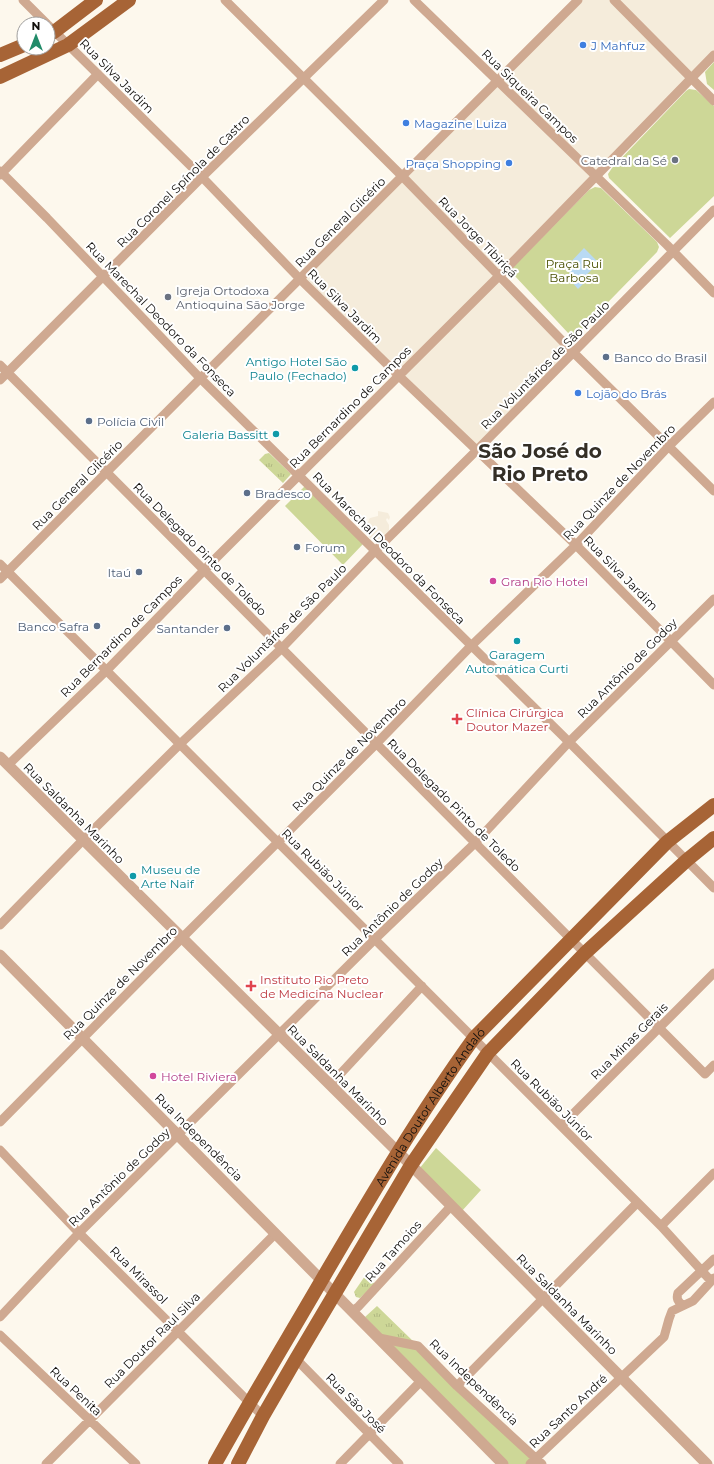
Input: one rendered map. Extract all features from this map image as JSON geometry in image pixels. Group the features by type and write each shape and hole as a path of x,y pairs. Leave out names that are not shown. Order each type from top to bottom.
{"main road":[{"path":"56,25 96,0"},
{"path":"0,77 68,45 129,0"},
{"path":"0,55 16,48"},
{"name":"Avenida Doutor Alberto Andaló","path":"214,1464 397,1152 474,1038 570,938 667,842 714,805"},
{"name":"Avenida Doutor Alberto Andaló","path":"239,1463 263,1416 334,1293 411,1165 488,1053 585,953 687,860 714,838"}],"street":[{"name":"Rua Silva Jardim","path":"23,0 37,16"},
{"name":"Rua Jorge Tibiriçá","path":"225,0 402,176 574,353 714,491"},
{"name":"Rua Coronel Spínola de Castro","path":"0,380 202,178 384,0"},
{"name":"Rua Siqueira Campos","path":"414,0 674,252 714,293"},
{"name":"Rua General Glicério","path":"0,579 578,0"},
{"path":"614,0 714,101"},
{"name":"Rua Silva Jardim","path":"56,35 98,74 398,376 576,545 714,685"},
{"name":"Rua Bernardino de Campos","path":"0,773 106,670 204,570 499,276 714,55"},
{"path":"1,173 98,74"},
{"name":"Rua Marechal Deodoro da Fonseca","path":"1,173 47,218 200,378 569,742 714,888"},
{"name":"Rua Voluntários de São Paulo","path":"0,925 180,744 282,648 375,551 574,353 714,210"},
{"name":"Rua Delegado Pinto de Toledo","path":"0,365 705,1074 714,1065"},
{"name":"Rua Quinze de Novembro","path":"0,1122 376,744 471,646 576,545 669,446 714,402"},
{"name":"Rua Rubião Júnior","path":"0,564 661,1226 702,1271 713,1279"},
{"name":"Rua Antônio de Godoy","path":"0,1317 79,1233 179,1136 279,1034 475,843 569,742 714,598"},
{"name":"Rua Saldanha Marinho","path":"0,757 411,1165 707,1464"},
{"name":"Rua Independência","path":"0,955 503,1464"},
{"name":"Rua Minas Gerais","path":"561,1126 714,973"},
{"path":"330,1085 422,986"},
{"name":"Rua Mirassol","path":"0,1150 79,1233 263,1416"},
{"path":"661,1226 714,1173"},
{"path":"458,1386 637,1203"},
{"name":"Rua Tamoios","path":"352,1311 358,1307 451,1206"},
{"name":"Rua Doutor Raul Silva","path":"46,1464 275,1234"},
{"path":"682,1305 677,1301 676,1297 678,1293 714,1260"},
{"name":"Rua Santo André","path":"536,1462 621,1377 664,1337 672,1312 682,1305 693,1301 713,1279"},
{"name":"Rua Penita","path":"0,1335 136,1464"},
{"name":"Rua Independência","path":"379,1338 418,1346 536,1462"},
{"name":"Rua São José","path":"296,1359 399,1464"},
{"path":"340,1464 421,1381"}],"shaded area":[{"path":"581,0 714,0 714,52 493,277 572,354 477,450 304,278"},
{"path":"378,511 388,513 390,517 389,520 387,518 386,520 389,525 389,531 380,541 370,538 366,533 365,527 370,518 378,516"}],"green space":[{"path":"714,62 714,90 707,84 705,72"},
{"name":"Catedral da Sé","path":"689,89 696,90 714,106 714,196 670,238 609,178 608,174 612,168"},
{"name":"Praça Rui Barbosa","path":"595,187 601,188 657,242 659,247 657,252 578,333 573,336 569,334 511,270 589,190"},
{"path":"269,453 291,474 283,483 259,460 265,454"},
{"path":"305,486 363,544 343,565 285,506"},
{"path":"436,1148 481,1190 461,1212 419,1169"},
{"path":"365,1276 375,1284 360,1298 356,1297 354,1292"},
{"path":"377,1306 415,1343 383,1336 365,1317"},
{"path":"385,1341 416,1347 533,1460 529,1464 507,1464"}],"water":[{"path":"584,248 599,263 584,277 586,281 578,289 569,279 572,275 565,268"}],"place":[{"name":"J Mahfuz","path":"583,45"},
{"name":"Magazine Luiza","path":"406,123"},
{"name":"Catedral da Sé","path":"675,160"},
{"name":"Praça Shopping","path":"509,163"},
{"name":"Igreja Ortodoxa Antioquina São Jorge","path":"168,297"},
{"name":"Banco do Brasil","path":"606,357"},
{"name":"Antigo Hotel São Paulo (Fechado)","path":"355,368"},
{"name":"Lojão do Brás","path":"578,393"},
{"name":"Polícia Civil","path":"89,421"},
{"name":"Galeria Bassitt","path":"276,434"},
{"name":"Bradesco","path":"247,493"},
{"name":"Forum","path":"297,547"},
{"name":"Itaú","path":"139,572"},
{"name":"Gran Rio Hotel","path":"493,581"},
{"name":"Banco Safra","path":"97,626"},
{"name":"Santander","path":"227,628"},
{"name":"Garagem Automática Curti","path":"517,641"},
{"name":"Clínica Cirúrgica Doutor Mazer","path":"457,719"},
{"name":"Museu de Arte Naif","path":"133,876"},
{"name":"Instituto Rio Preto de Medicina Nuclear","path":"251,986"},
{"name":"Hotel Riviera","path":"153,1076"}],"district":[{"name":"São José do Rio Preto","path":"540,462"}]}
